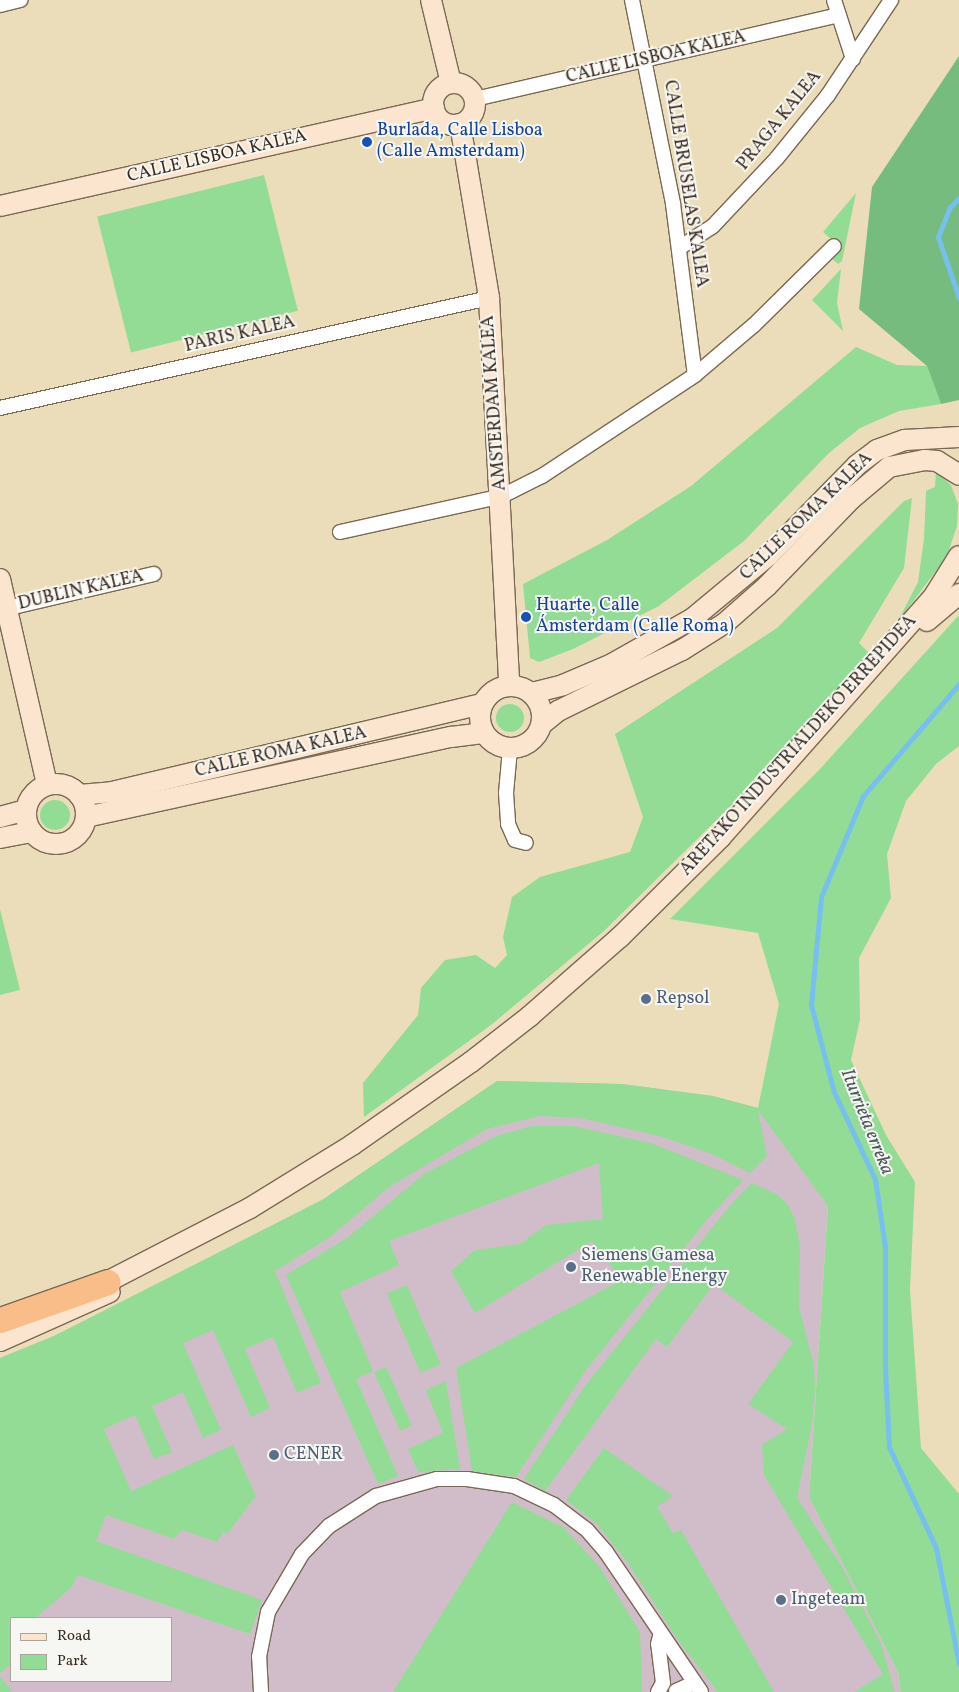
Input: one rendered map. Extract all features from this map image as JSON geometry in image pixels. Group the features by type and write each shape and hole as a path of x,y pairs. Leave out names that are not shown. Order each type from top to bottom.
{"highway":[{"path":"0,1320 113,1286"}],"street":[{"path":"0,5 20,0"},
{"path":"431,0 451,83"},
{"name":"CALLE BRUSELAS KALEA","path":"632,0 645,60 679,248 694,375"},
{"path":"834,0 853,59"},
{"name":"PRAGA KALEA","path":"679,248 713,226 761,177 806,124 853,59 891,0"},
{"name":"CALLE LISBOA KALEA","path":"475,99 838,15"},
{"path":"451,83 466,86 475,99 472,114 460,124 443,122 434,108 437,92 451,83"},
{"name":"CALLE LISBOA KALEA","path":"0,206 434,108"},
{"name":"AMSTERDAM KALEA","path":"460,124 489,298 502,496 509,685"},
{"path":"340,532 502,496 542,476 590,447 694,375 754,325 834,246"},
{"name":"PARIS KALEA","path":"0,408 489,298"},
{"name":"CALLE ROMA KALEA","path":"532,693 563,685 612,664 692,619 762,562 857,465 877,450 904,440 959,437"},
{"name":"CALLE ROMA KALEA","path":"542,724 558,712 682,650 724,623 767,586 851,499 889,467 925,460 936,462 959,475"},
{"name":"ARETAKO INDUSTRIALDEKO ERREPIDEA","path":"0,1330 113,1286 250,1208 352,1145 471,1062 530,1016 620,937 721,837 934,596 959,556"},
{"name":"DUBLIN KALEA","path":"4,610 154,574"},
{"name":"DUBLIN KALEA","path":"0,579 4,610 48,785"},
{"name":"ARETAKO INDUSTRIALDEKO ERREPIDEA","path":"0,1341 255,1216 359,1154 521,1037 647,926 728,846 935,612 959,594"},
{"path":"509,685 532,693 542,707 542,724 530,742 510,749 490,741 483,733 479,719 482,704 488,694 509,685"},
{"name":"CALLE ROMA KALEA","path":"79,795 122,789 482,704"},
{"name":"CALLE ROMA KALEA","path":"86,818 451,737 483,733"},
{"path":"510,749 506,793 508,824 515,840 526,843"},
{"path":"0,838 32,832 52,844 64,844 75,838 86,818 79,795 59,784 48,785 30,799 26,810 32,832"},
{"path":"0,818 26,810"},
{"path":"0,1350 82,1316 113,1286"},
{"path":"261,1692 259,1657 268,1612 302,1554 329,1526 376,1496 437,1479 467,1479 514,1486 554,1505 587,1530 606,1552 698,1688 676,1692 660,1688 658,1644 660,1633"}],"shaded area":[{"path":"497,1081 622,1084 713,1096 758,1108 828,1205 809,1497 898,1672 901,1692 0,1692 0,1358 54,1336 322,1200"}],"green space":[{"path":"959,56 959,400 941,404 927,366 859,309 872,187"},
{"path":"264,175 298,311 131,352 97,217"},
{"path":"856,193 842,261 838,264 831,258 840,247 823,232"},
{"path":"841,269 837,303 843,331 812,300"},
{"path":"856,347 897,365 927,366 941,404 899,411 860,428 829,453 744,541 659,606 573,649 539,662 530,658 523,584 607,540 691,486"},
{"path":"936,471 951,485 958,504 957,526 947,556 897,623 918,582 924,539 926,491 935,487"},
{"path":"912,498 904,568 859,643 869,653 746,791 604,931 491,1025 364,1117 363,1083 418,1015 421,988 445,960 476,955 495,968 507,955 503,937 512,897 540,877 630,852 643,817 615,734 777,628 904,501"},
{"path":"959,615 959,746 936,764 906,801 887,854 891,898 859,958 860,1019 851,1060 886,1135 915,1182 910,1290 921,1448 959,1494 959,1692 901,1692 898,1672 809,1497 828,1206 758,1110 767,1156 750,1173 712,1154 659,1136 581,1118 540,1116 487,1129 389,1187 330,1237 275,1271 321,1383 297,1393 273,1337 245,1349 270,1408 251,1417 213,1330 183,1343 221,1430 203,1438 183,1392 152,1406 172,1452 154,1459 135,1415 104,1429 131,1491 233,1445 256,1496 227,1534 223,1532 217,1542 182,1530 174,1539 106,1515 96,1541 262,1600 250,1634 78,1575 71,1588 36,1617 10,1617 10,1665 0,1673 0,1358 54,1336 322,1200 497,1081 622,1084 713,1096 758,1108 779,1004 758,933 670,919 819,770"},
{"path":"510,704 520,708 524,718 520,728 510,732 500,728 496,718 500,708"},
{"path":"55,800 61,801 69,809 69,821 61,829 55,830 49,829 41,821 40,815 41,809 49,801"},
{"path":"0,909 20,990 0,995"},
{"path":"532,1126 573,1126 651,1143 743,1180 706,1221 586,1370 516,1477 472,1471 456,1368 622,1280 592,1241 475,1313 451,1271 475,1250 520,1244 546,1225 603,1219 599,1163 389,1241 399,1265 340,1292 373,1371 356,1379 398,1476 378,1484 286,1275 347,1238 424,1174 496,1136"},
{"path":"752,1183 778,1195 788,1205 795,1219 800,1246 799,1307 814,1365 815,1391 812,1424 797,1498 842,1567 881,1644 895,1692 854,1692 883,1674 764,1475 762,1445 787,1429 748,1404 793,1342 714,1284 667,1347 656,1339 545,1491 524,1479 585,1386 732,1203"},
{"path":"407,1285 441,1364 420,1373 387,1294"},
{"path":"386,1367 412,1425 400,1431 374,1372"},
{"path":"446,1381 460,1469 418,1472 408,1449 443,1433 426,1390"},
{"path":"604,1448 673,1496 657,1507 673,1533 681,1530 774,1692 718,1692 680,1643 628,1563 597,1524 566,1500"},
{"path":"512,1502 563,1527 599,1566 640,1632 642,1692 393,1692"},
{"path":"0,1677 13,1692 0,1692"}],"waterway":[{"name":"Iturrieta erreka","path":"959,198 950,207 938,237 959,298"},
{"name":"Iturrieta erreka","path":"959,684 863,796 821,897 811,1005 834,1092 875,1179 885,1247 885,1368 889,1447 936,1548 959,1664"}],"place":[{"name":"Burlada, Calle Lisboa (Calle Amsterdam)","path":"367,142"},
{"name":"Huarte, Calle Ámsterdam (Calle Roma)","path":"526,617"},
{"name":"Repsol","path":"646,999"},
{"name":"Siemens Gamesa Renewable Energy","path":"571,1267"},
{"name":"CENER","path":"274,1455"},
{"name":"Ingeteam","path":"781,1600"}]}
